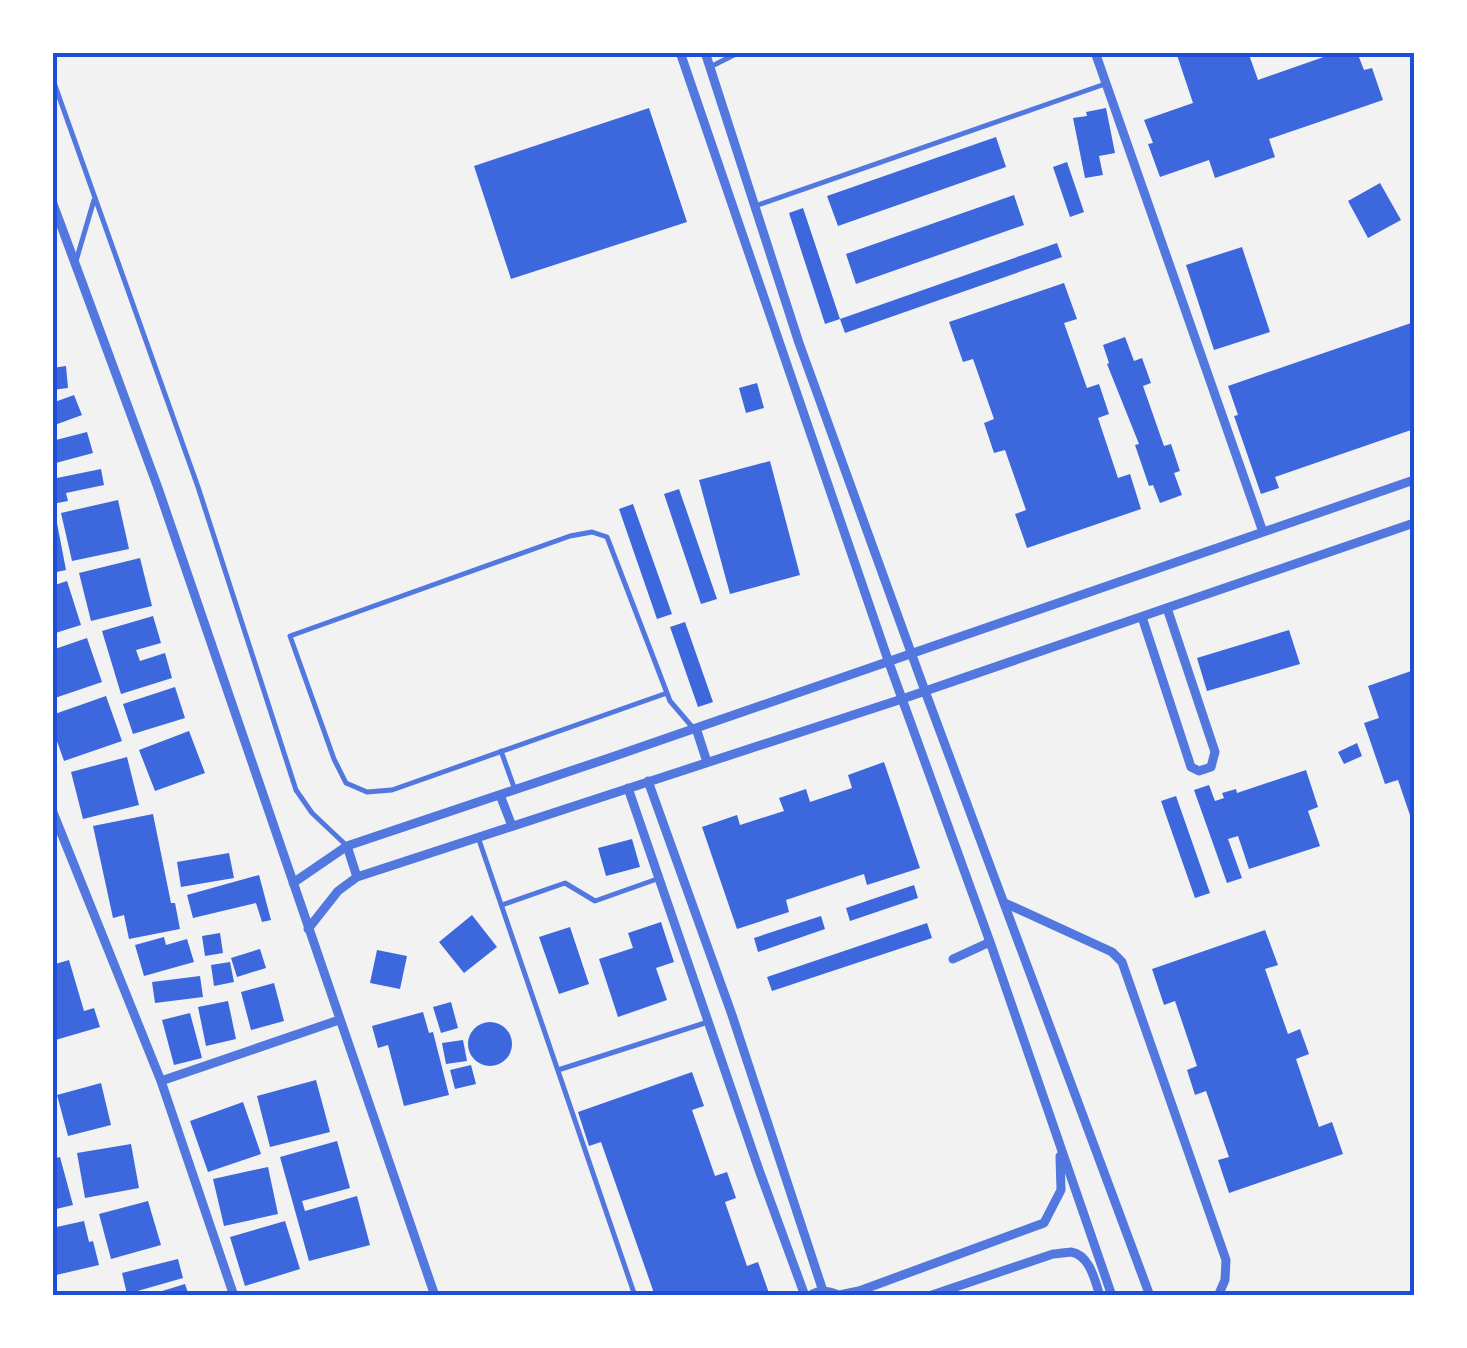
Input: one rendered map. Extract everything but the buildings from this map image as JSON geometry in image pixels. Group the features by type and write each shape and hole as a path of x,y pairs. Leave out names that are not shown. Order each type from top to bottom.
{"street":[{"path":"680,52 1112,1296"},
{"path":"705,52 800,342 1150,1296"},
{"path":"1094,52 1263,532"},
{"path":"687,73 709,67"},
{"path":"52,201 158,488 435,1296"},
{"path":"781,350 800,342"},
{"path":"293,883 347,846 1414,480"},
{"path":"308,929 338,891 358,877 926,691 1414,523"},
{"path":"1142,617 1191,767 1199,771 1211,767 1215,752 1167,608"},
{"path":"695,728 707,762"},
{"path":"648,782 732,1015 823,1291"},
{"path":"628,788 759,1170 807,1296 823,1291 839,1295 859,1290 1044,1223 1061,1190 1059,1143"},
{"path":"500,795 512,826"},
{"path":"52,810 160,1081 234,1296"},
{"path":"347,846 358,877"},
{"path":"1004,902 1112,952 1122,962 1226,1260 1225,1280 1218,1296"},
{"path":"953,960 990,942"},
{"path":"160,1081 340,1020"},
{"path":"930,1296 1053,1254 1070,1252 1083,1258 1100,1296"}],"lane":[{"path":"709,67 740,52"},
{"path":"52,76 198,487 296,790 312,813 347,846"},
{"path":"755,206 1105,84"},
{"path":"75,263 95,197"},
{"path":"667,693 392,790 367,792 346,783 290,636 570,536 592,532 607,538 670,700 695,728"},
{"path":"502,751 514,790"},
{"path":"478,837 635,1296"},
{"path":"502,905 565,883 595,901 660,878"},
{"path":"558,1070 710,1022"}]}
